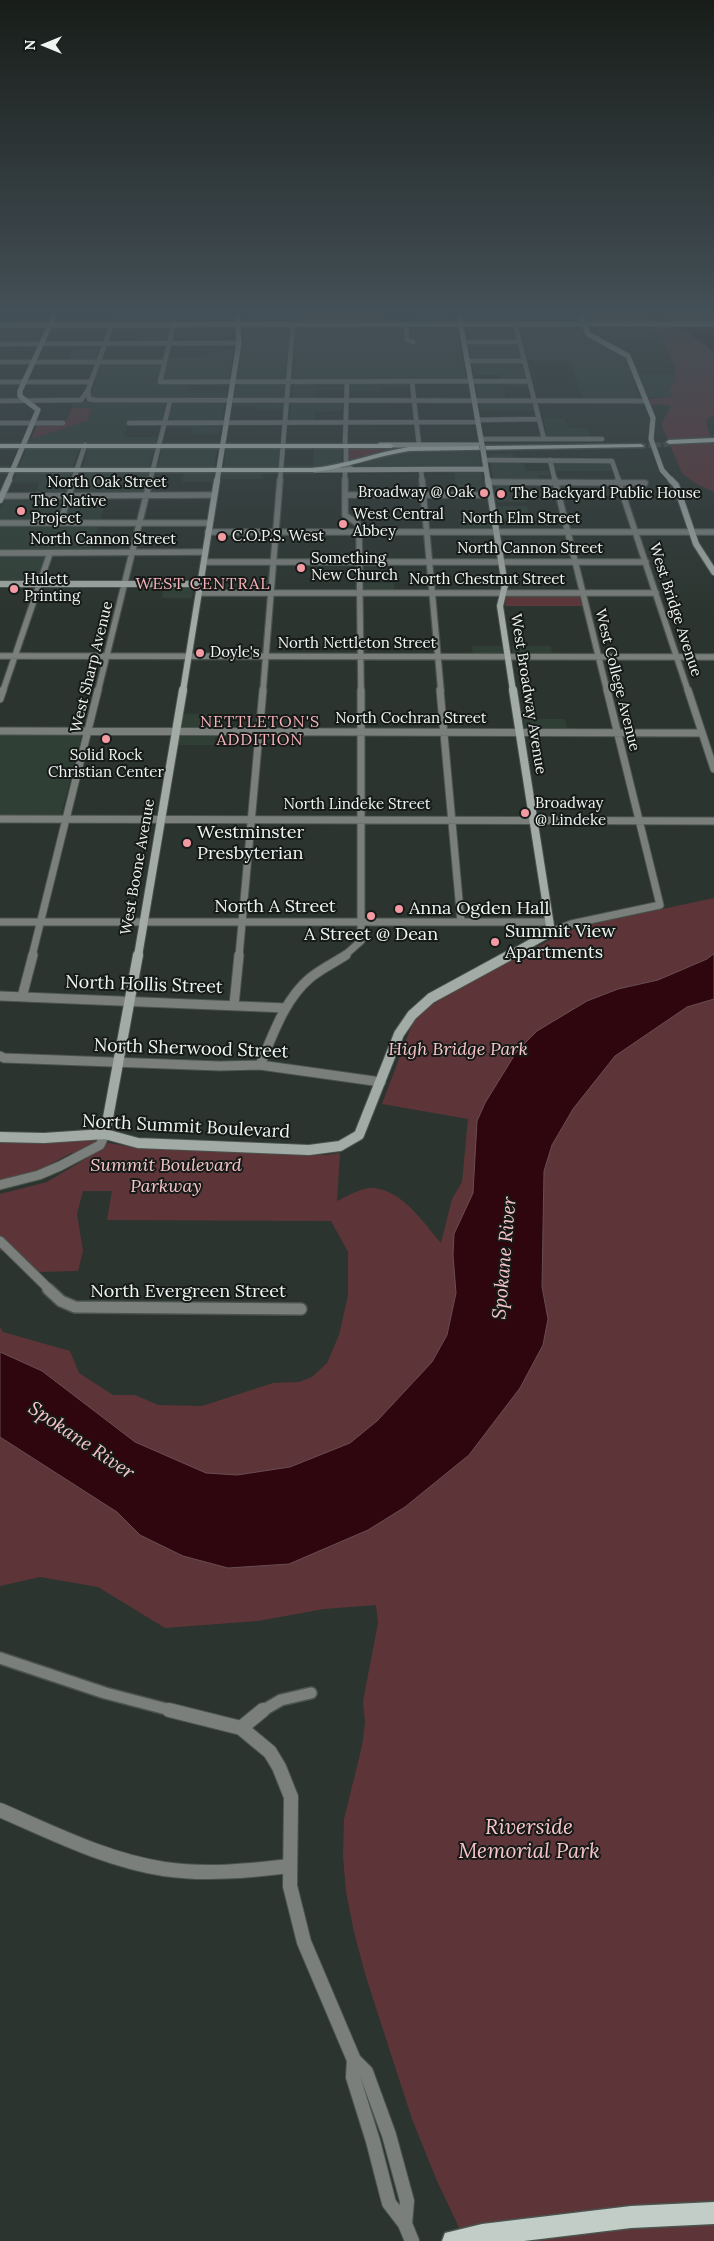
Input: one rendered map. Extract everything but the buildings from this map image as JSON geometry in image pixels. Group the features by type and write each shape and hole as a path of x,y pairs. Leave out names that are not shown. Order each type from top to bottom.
{"main road":[{"path":"673,443 714,441"},
{"path":"0,446 641,445 568,448 409,449 383,453 351,467 314,470 0,470"},
{"path":"458,2240 631,2216 714,2213"}],"street":[{"path":"1,497 34,419"},
{"name":"West Sharp Avenue","path":"22,997 166,419"},
{"name":"West Boone Avenue","path":"105,1134 162,819 227,419"},
{"path":"234,1005 287,419"},
{"path":"260,1065 286,1008 307,981 322,968 356,947 361,941 362,819 359,732 359,532 358,524 345,515 345,495 351,467 345,445 346,419"},
{"path":"416,419 418,445"},
{"path":"653,419 650,438 663,473 675,484 685,508 684,513 694,532 714,561"},
{"path":"129,423 417,423 539,420 544,439"},
{"name":"West Broadway Avenue","path":"478,421 505,585 499,602 551,932"},
{"path":"0,423 63,423"},
{"path":"345,445 482,445 544,439 602,439"},
{"path":"60,523 85,446"},
{"path":"484,460 550,460"},
{"name":"West Bridge Avenue","path":"550,460 611,460 714,769"},
{"name":"West College Avenue","path":"550,460 660,905 571,924 551,932"},
{"path":"351,467 486,469"},
{"path":"421,469 461,922"},
{"path":"488,482 645,483"},
{"name":"North Oak Street","path":"1,497 214,495"},
{"path":"345,495 490,495"},
{"path":"0,523 210,523"},
{"name":"North Elm Street","path":"208,532 714,532"},
{"path":"694,532 698,546 714,572"},
{"name":"North Cannon Street","path":"0,553 205,552"},
{"path":"0,699 50,553"},
{"name":"North Cannon Street","path":"204,562 646,562"},
{"path":"0,584 126,584 199,588"},
{"name":"North Chestnut Street","path":"199,588 272,592 359,593 656,593"},
{"name":"North Nettleton Street","path":"0,656 714,657"},
{"name":"North Cochran Street","path":"0,731 702,732"},
{"name":"North Lindeke Street","path":"0,818 714,820"},
{"name":"North A Street","path":"0,922 550,922"},
{"path":"381,1082 402,1029 421,1007 439,994 551,932"},
{"name":"North Hollis Street","path":"0,996 286,1008"},
{"name":"North Sherwood Street","path":"1,1059 260,1065 381,1082"},
{"name":"North Summit Boulevard","path":"0,1137 44,1138 105,1134 138,1143 309,1150 340,1146 359,1134 381,1082"},
{"path":"0,1185 39,1175 60,1166 100,1144 105,1134"},
{"name":"North Evergreen Street","path":"0,1241 61,1301 75,1307 301,1309"},
{"path":"0,1658 105,1693 241,1728 270,1752 279,1767 291,1797 290,1886 304,1942 354,2060 366,2072 389,2135 407,2201 406,2224"},
{"path":"241,1728 258,1712 279,1700 311,1693"},
{"path":"0,1810 114,1856 163,1869 226,1873 289,1866"},
{"path":"354,2060 353,2077 373,2141 389,2204 406,2224 412,2241"},
{"path":"373,2141 389,2135"}],"shaded area":[{"path":"88,419 162,419 162,421 128,422 124,437 158,437 156,443 27,444 29,439 87,421"},
{"path":"169,419 222,419 222,421 168,421"},
{"path":"289,419 314,419 314,421 289,421"},
{"path":"543,419 564,419 567,427 588,429 591,438 548,438"},
{"path":"167,425 221,425 219,434 192,434 193,428 166,428"},
{"path":"27,447 80,447 72,468 18,468"},
{"path":"88,447 155,448 149,468 83,469"},
{"path":"217,447 214,468 157,468 162,448"},
{"path":"226,447 281,448 279,468 224,468"},
{"path":"314,447 341,447 342,464 313,468"},
{"path":"409,451 479,452 481,467 353,468 378,456"},
{"path":"489,454 513,454 515,462 524,462 526,471 549,471 550,475 538,475 539,481 493,480"},
{"path":"553,463 610,463 612,471 555,471"},
{"path":"18,471 72,472 64,493 35,495 39,482 11,483"},
{"path":"184,471 214,472 212,482 182,482"},
{"path":"263,471 262,479 220,479 221,472"},
{"path":"454,471 481,472 486,497 458,497"},
{"path":"80,472 149,472 144,493 73,494"},
{"path":"495,484 523,484 526,502 497,502"},
{"path":"107,497 91,551 47,552 37,581 0,583 0,510 5,498"},
{"path":"498,506 527,506 530,518 500,518"},
{"path":"459,519 490,519 491,531 461,531"},
{"path":"362,583 394,583 394,592 362,591"},
{"path":"164,586 194,587 192,598 162,598"},
{"path":"472,646 502,646 503,655 473,655"},
{"path":"511,646 551,646 552,655 513,655"},
{"path":"183,714 218,714 216,730 181,729"},
{"path":"524,719 565,719 567,730 525,730"},
{"path":"0,734 82,734 61,815 0,815"},
{"path":"216,734 214,745 178,745 179,735"}],"green space":[{"path":"88,419 87,421 31,439 37,425 56,425 66,420"},
{"path":"664,419 708,419 706,420 708,431 714,444 714,492 695,483 682,473 661,424"},
{"path":"349,447 403,448 381,452 349,463"},
{"path":"579,594 582,606 505,606 506,596"},
{"path":"714,898 714,954 707,959 658,980 618,989 477,1121 473,1193 454,1234 453,1255 456,1293 447,1335 432,1362 377,1421 350,1443 290,1467 237,1475 206,1473 135,1442 42,1371 0,1352 0,1327 3,1332 70,1351 79,1373 113,1395 135,1395 158,1405 202,1406 273,1383 299,1382 312,1377 327,1363 339,1335 348,1295 348,1252 331,1221 107,1220 112,1191 83,1191 77,1214 83,1251 78,1271 37,1272 14,1250 0,1251 0,1194 47,1182 87,1158 71,1153 40,1170 0,1181 0,1141 85,1139 144,1149 325,1155 340,1153 337,1201 364,1189 384,1190 403,1201 412,1209 441,1243 452,1199 462,1182 468,1119 382,1104 412,1024 426,1009 442,998 565,932 592,924"},
{"name":"Riverside Memorial Park","path":"714,999 714,2241 453,2241 464,2238 437,2181 412,2119 366,1977 346,1892 343,1856 344,1819 362,1746 365,1723 363,1701 378,1623 376,1605 324,1609 258,1621 165,1628 98,1587 40,1577 0,1586 0,1437 117,1512 141,1535 183,1556 228,1568 289,1564 368,1530 405,1507 469,1455 548,1319 542,1287 544,1171 552,1145 573,1109 615,1056 687,1007"}],"water":[{"name":"Spokane River","path":"714,954 714,999 687,1007 615,1056 573,1109 552,1145 544,1171 542,1287 548,1319 543,1345 520,1388 469,1455 405,1507 368,1530 289,1564 228,1568 183,1556 140,1535 117,1512 0,1437 0,1352 42,1371 135,1442 206,1473 237,1475 290,1467 350,1443 377,1421 432,1362 447,1335 456,1293 453,1255 454,1234 473,1193 477,1121 485,1103 517,1051 537,1031 587,1001 618,989 658,980 707,959"}],"tunnel":[{"path":"641,446 670,444"}],"place":[{"name":"Broadway @ Oak","path":"484,493"},
{"name":"The Backyard Public House","path":"501,494"},
{"name":"The Native Project","path":"21,511"},
{"name":"West Central Abbey","path":"343,524"},
{"name":"C.O.P.S. West","path":"222,537"},
{"name":"Something New Church","path":"301,568"},
{"name":"Hulett Printing","path":"14,589"},
{"name":"Doyle's","path":"200,653"},
{"name":"Solid Rock Christian Center","path":"106,739"},
{"name":"Broadway @ Lindeke","path":"525,813"},
{"name":"Westminster Presbyterian","path":"187,843"},
{"name":"Anna Ogden Hall","path":"399,909"},
{"name":"A Street @ Dean","path":"371,916"},
{"name":"Summit View Apartments","path":"495,942"}],"district":[{"name":"WEST CENTRAL","path":"203,584"},
{"name":"NETTLETON'S ADDITION","path":"260,731"}],"park label":[{"name":"High Bridge Park","path":"458,1050"},
{"name":"Summit Boulevard Parkway","path":"166,1176"}]}
